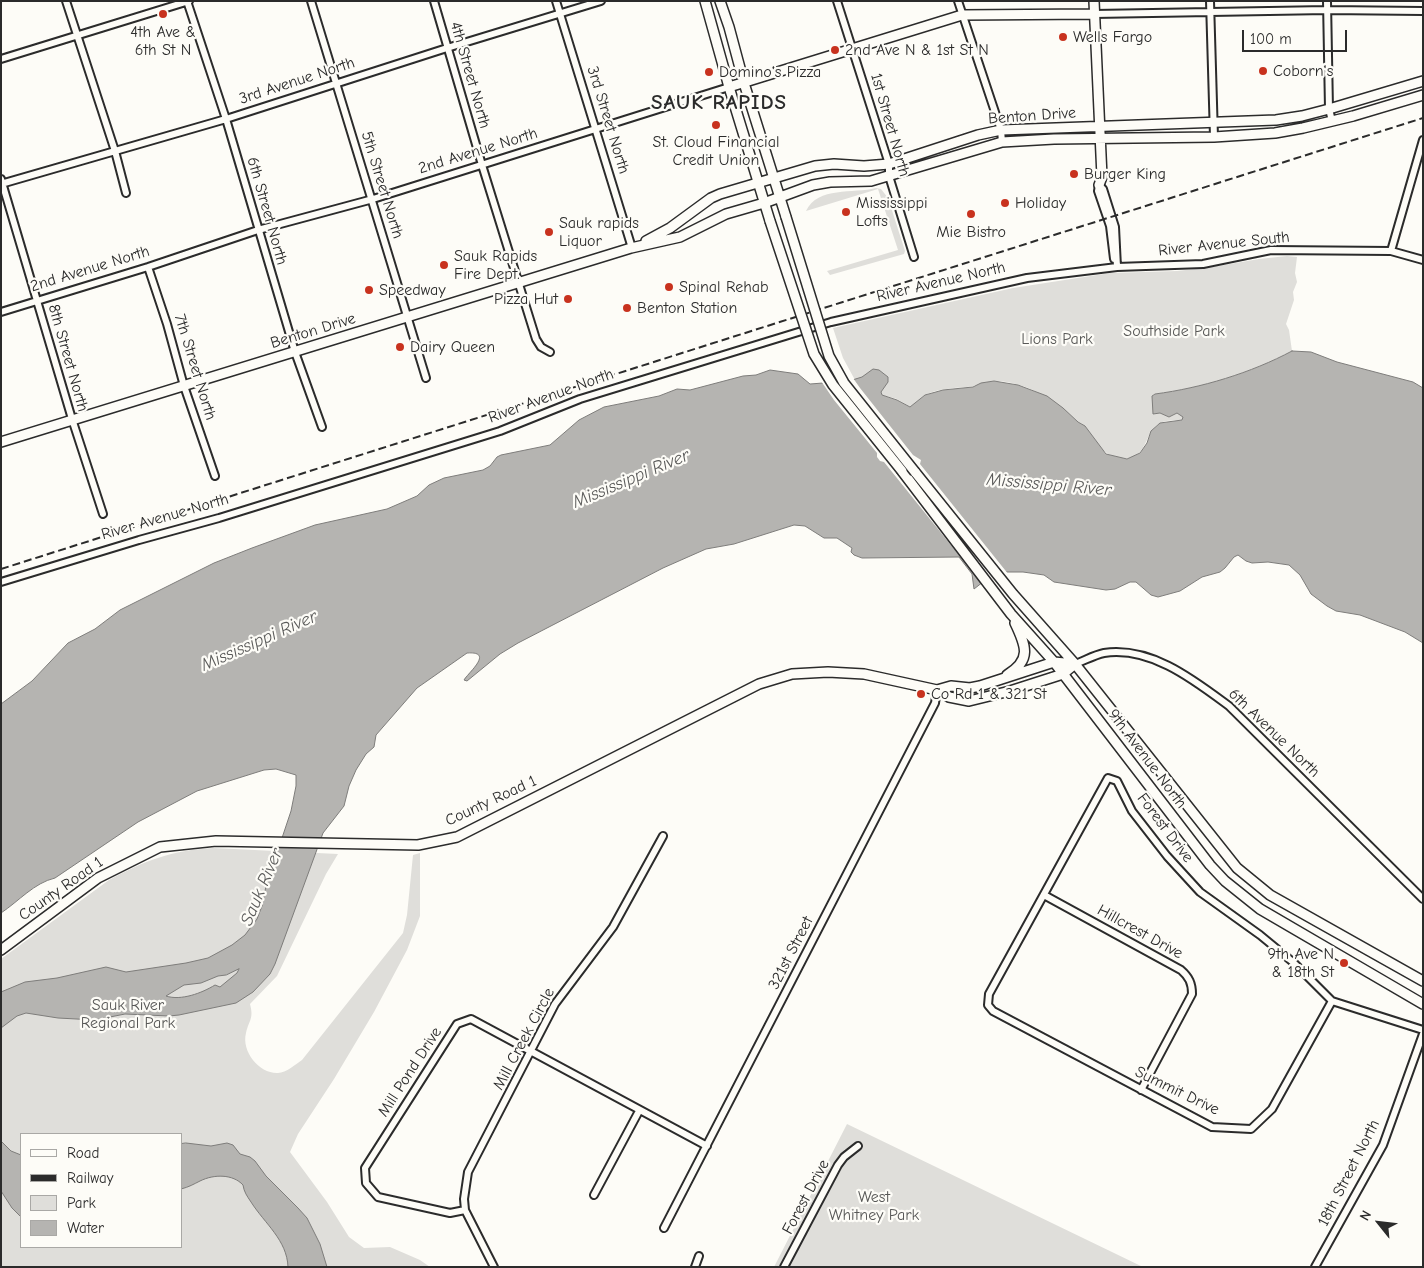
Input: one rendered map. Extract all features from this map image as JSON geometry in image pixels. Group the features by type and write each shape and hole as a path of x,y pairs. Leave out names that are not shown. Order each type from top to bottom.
{"main road":[{"name":"9th Avenue North","path":"705,1 728,87 814,354 833,385 902,471 1010,614 1054,662 1210,865 1225,881 1260,910 1423,1004"},
{"name":"9th Avenue North","path":"720,1 829,356 844,383 1013,594 1075,664 1237,868 1270,895 1423,981"},
{"path":"1094,1 1101,139 1102,177 1099,185"},
{"name":"2nd Avenue North","path":"728,87 962,15 1094,14"},
{"name":"Benton Drive","path":"632,248 670,228 711,198 805,168 824,164 864,166 889,164 978,135 1001,130 1276,120 1329,110 1423,81"},
{"name":"Benton Drive","path":"1,442 632,248 680,237 726,214 822,183 861,182 889,176 1002,142 1054,139 1214,137 1275,133 1353,116 1423,95"},
{"path":"989,684 1016,669 1023,660 1026,651 1019,631 1010,614"},
{"path":"1054,662 1075,664"},
{"name":"County Road 1","path":"937,690 951,686 970,688 989,684 1054,662"},
{"path":"1063,674 1075,664"},
{"name":"County Road 1","path":"1,950 98,878 160,847 216,841 418,845 457,837 759,684 792,674 828,672 864,674 937,690 949,697 969,701 1010,691 1063,674"}],"street":[{"path":"66,1 115,150 126,193"},
{"path":"1,59 188,1"},
{"name":"6th Street North","path":"188,1 226,118 294,352 322,427"},
{"name":"5th Street North","path":"311,1 373,199 426,378"},
{"name":"4th Street North","path":"434,1 536,339 541,347 550,352"},
{"name":"3rd Street North","path":"556,1 632,248"},
{"name":"3rd Avenue North","path":"2,182 226,118 601,1"},
{"name":"1st Street North","path":"837,1 889,164 889,176 914,257"},
{"path":"958,1 1001,130 1002,142"},
{"path":"1210,1 1214,137"},
{"path":"1327,1 1329,110 1332,121"},
{"path":"1094,14 1327,10 1423,11"},
{"name":"2nd Avenue North","path":"1,312 148,267 258,230 373,199 597,130 728,87"},
{"path":"1391,250 1423,140"},
{"name":"8th Street North","path":"2,182 72,419 103,514"},
{"path":"1099,185 1103,189 1115,226 1117,267"},
{"name":"River Avenue South","path":"1117,267 1203,264 1271,250 1391,250 1423,260"},
{"name":"7th Street North","path":"148,267 167,324 184,386 214,476"},
{"name":"River Avenue North","path":"1,582 219,518 500,431 580,399 797,334 831,322 1027,278 1117,267"},
{"name":"6th Avenue North","path":"1075,664 1102,653 1124,652 1146,656 1194,680 1229,706 1423,899"},
{"name":"321st Street","path":"664,1228 935,704 937,690"},
{"name":"Forest Drive","path":"988,1005 989,994 1108,778 1117,780 1132,811 1167,856 1200,892 1260,934 1294,963 1332,1001"},
{"name":"Mill Creek Circle","path":"494,1267 465,1210 464,1199 468,1172 554,1004 613,926 663,836"},
{"name":"Hillcrest Drive","path":"1044,895 1181,970 1189,977 1192,994 1141,1090"},
{"path":"1332,1001 1423,1030"},
{"name":"Summit Drive","path":"988,1005 993,1010 1212,1127 1251,1129 1272,1109 1332,1001"},
{"name":"Mill Pond Drive","path":"465,1210 450,1213 378,1197 366,1183 365,1168 457,1024 471,1019 707,1146"},
{"name":"18th Street North","path":"1316,1266 1383,1145 1423,1034"},
{"path":"594,1195 639,1111"},
{"name":"Forest Drive","path":"784,1267 838,1165 844,1157 858,1146"},
{"path":"695,1267 699,1256"}],"green space":[{"path":"876,188 881,189 888,198 905,251 904,254 830,275 827,271 898,250 878,189 806,211 812,203 827,194"},
{"path":"1287,256 1297,257 1295,273 1297,282 1293,292 1294,300 1286,324 1289,330 1292,351 1243,373 1208,384 1154,394 1152,396 1155,414 1160,413 1169,417 1177,413 1184,417 1182,420 1160,423 1136,456 1129,458 1113,456 1103,450 1084,426 1056,404 1038,392 1017,384 992,381 970,387 940,390 925,395 910,407 897,399 882,395 881,392 862,377 855,380 843,358 833,328 1013,288 1110,273 1177,271"},
{"name":"Sauk River Regional Park","path":"213,848 338,854 326,874 277,976 250,1004 251,1016 246,1033 246,1047 253,1060 259,1066 265,1070 278,1073 288,1070 302,1060 403,933 407,915 413,855 420,853 420,916 407,950 374,1012 298,1134 290,1152 327,1202 349,1237 364,1248 390,1247 420,1260 430,1267 1,1267 1,959 109,880 134,867 184,851"},
{"name":"West Whitney Park","path":"847,1124 1143,1267 774,1267"}],"water":[{"name":"Mississippi River","path":"1292,351 1311,352 1337,362 1413,382 1423,388 1423,643 1405,632 1360,615 1336,611 1327,606 1311,594 1300,575 1289,565 1268,562 1252,563 1238,555 1220,572 1202,577 1180,591 1158,597 1151,595 1136,582 1130,582 1115,589 1106,590 1054,582 1044,575 1023,572 1005,572 988,578 974,589 972,574 959,557 862,558 854,555 851,552 852,548 837,538 824,538 805,526 794,525 734,544 706,549 663,568 518,643 500,654 467,681 464,680 479,659 479,655 475,653 467,653 417,688 376,735 374,747 366,754 356,770 349,786 344,806 323,833 270,974 253,992 236,1003 179,1015 125,1014 95,1020 58,1018 26,1013 17,1016 1,1028 1,992 25,982 57,978 106,967 126,972 186,963 208,958 232,945 245,935 257,919 262,906 269,871 291,811 296,786 296,775 276,769 264,770 197,791 138,822 55,878 33,888 1,913 1,704 32,681 68,643 95,629 120,610 214,563 252,548 315,525 387,509 417,496 429,485 444,478 483,470 501,455 550,445 579,420 604,407 659,396 677,389 690,390 770,370 798,374 810,384 849,381 862,377 873,369 879,370 888,377 888,382 881,392 882,395 910,407 925,395 943,390 973,387 981,383 994,381 1018,385 1047,396 1085,426 1106,454 1127,459 1140,453 1147,443 1151,431 1160,423 1182,420 1183,417 1177,413 1169,417 1160,413 1153,414 1152,396 1208,384 1243,373","holes":["239,969 237,973 220,987 215,985 185,997 166,996 184,985 201,983"]},
{"path":"1,1141 11,1151 20,1155 20,1216 12,1208 1,1191"},
{"path":"227,1143 233,1145 240,1154 250,1157 255,1161 266,1176 307,1218 320,1244 327,1267 288,1267 287,1257 280,1240 248,1198 243,1185 239,1181 229,1177 217,1176 182,1189 182,1144 211,1146"}],"pier":[{"path":"853,378 913,455 921,460 920,464 1009,575 993,578 983,585 884,462 880,461 877,453 821,381"}],"railway":[{"path":"1,569 1423,118"}],"place":[{"name":"4th Ave & 6th St N","path":"163,14"},
{"name":"Wells Fargo","path":"1063,37"},
{"name":"2nd Ave N & 1st St N","path":"835,50"},
{"name":"Coborn's","path":"1263,71"},
{"name":"Domino's Pizza","path":"709,72"},
{"name":"St. Cloud Financial Credit Union","path":"716,125"},
{"name":"Burger King","path":"1074,174"},
{"name":"Holiday","path":"1005,203"},
{"name":"Mississippi Lofts","path":"846,212"},
{"name":"Mie Bistro","path":"971,214"},
{"name":"Sauk rapids Liquor","path":"549,232"},
{"name":"Sauk Rapids Fire Dept.","path":"444,265"},
{"name":"Spinal Rehab","path":"669,287"},
{"name":"Speedway","path":"369,290"},
{"name":"Pizza Hut","path":"568,299"},
{"name":"Benton Station","path":"627,308"},
{"name":"Dairy Queen","path":"400,347"},
{"name":"Co Rd 1 & 321 St","path":"921,694"},
{"name":"9th Ave N & 18th St","path":"1344,963"}],"district":[{"name":"SAUK RAPIDS","path":"719,103"}],"park label":[{"name":"Southside Park","path":"1174,331"},
{"name":"Lions Park","path":"1057,339"}],"water label":[{"name":"Sauk River","path":"262,887"}]}
